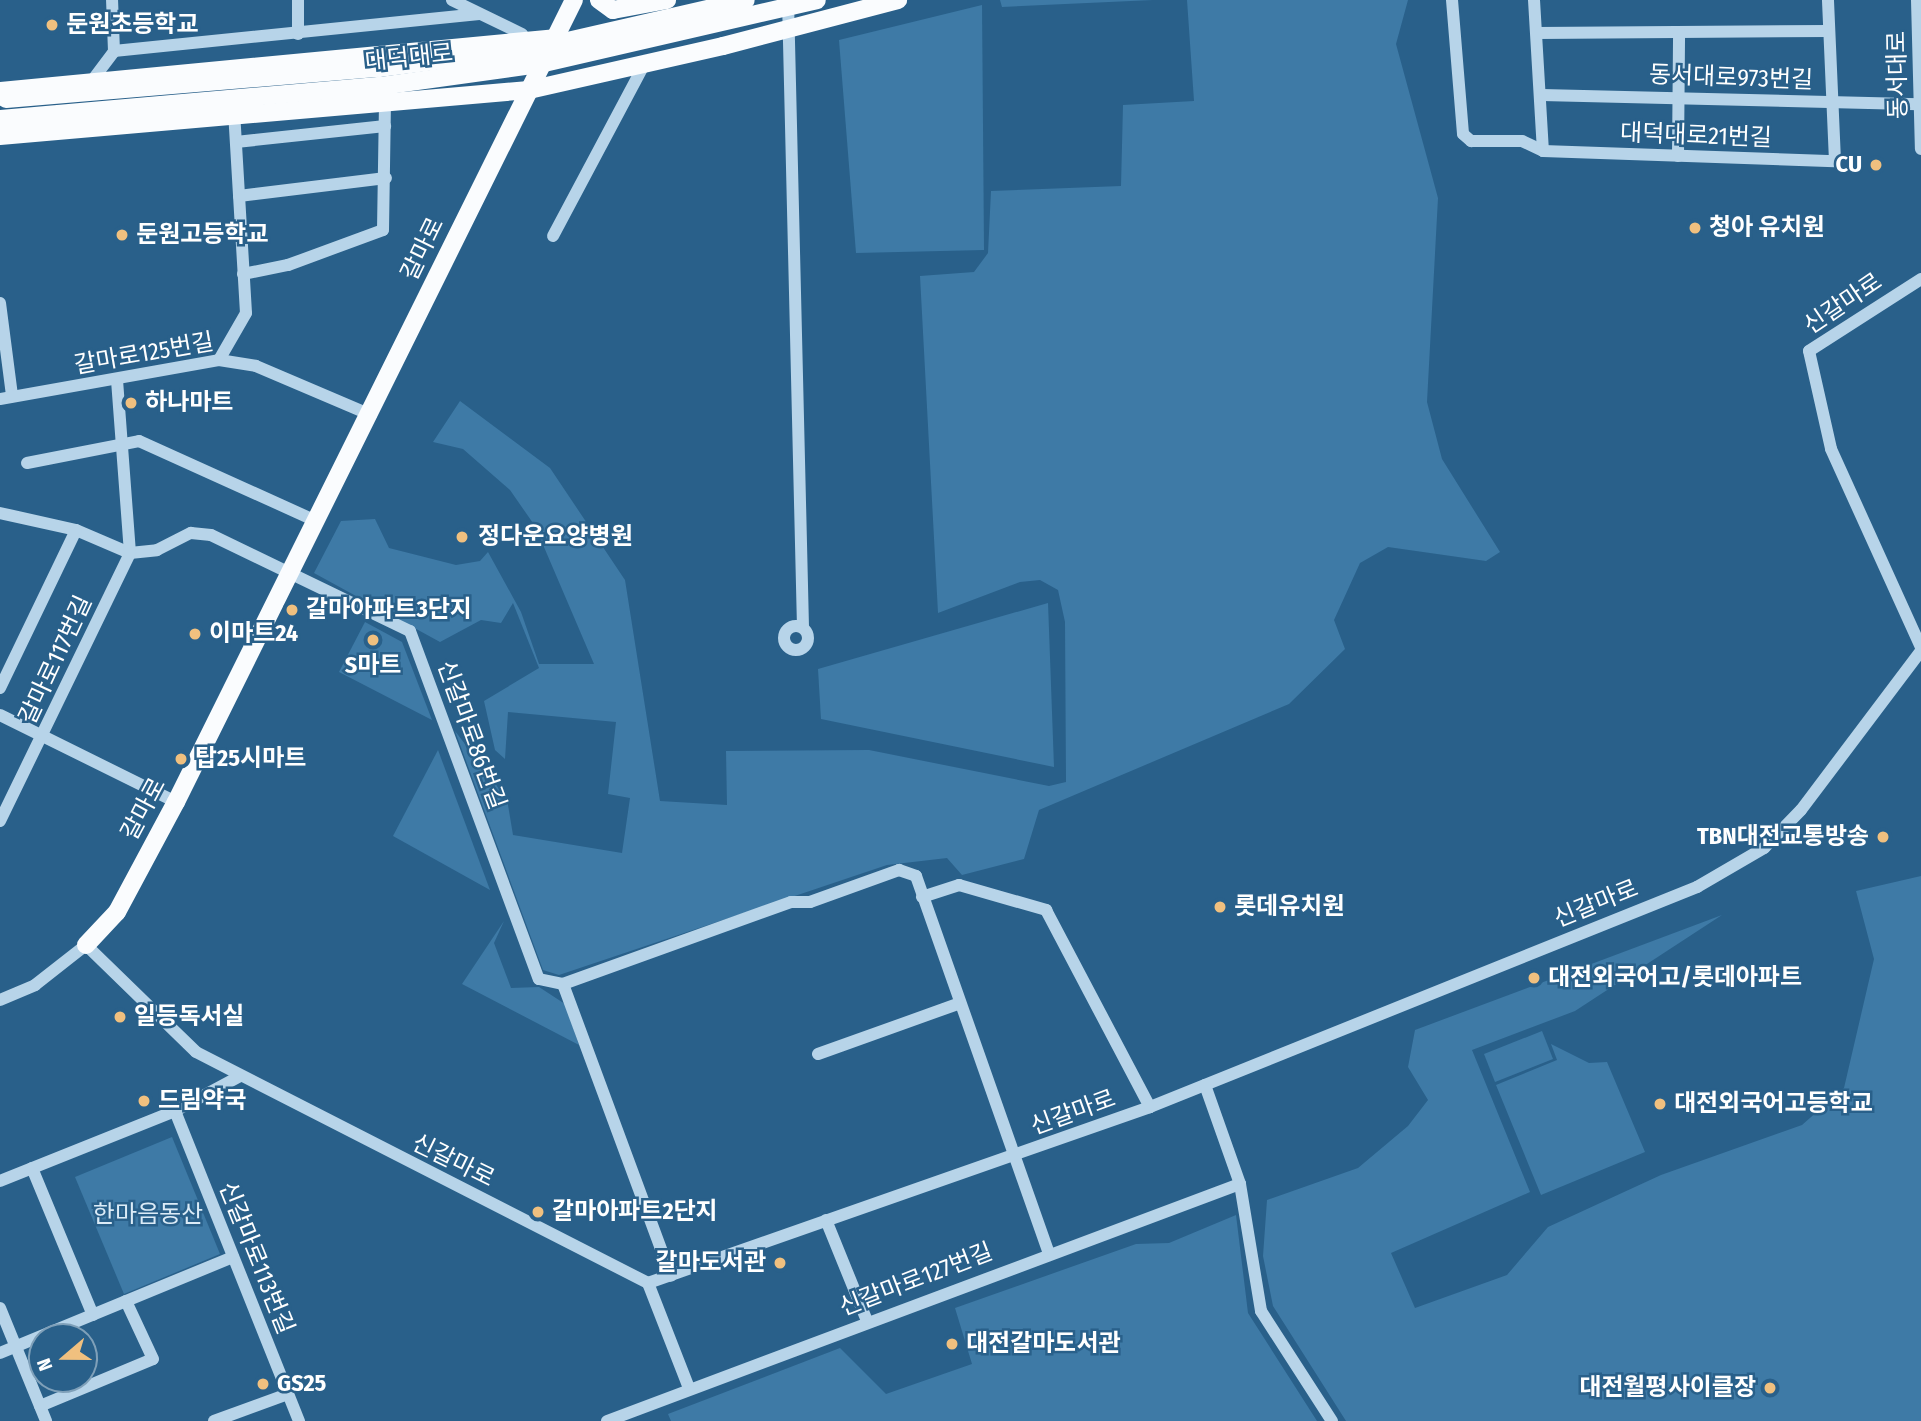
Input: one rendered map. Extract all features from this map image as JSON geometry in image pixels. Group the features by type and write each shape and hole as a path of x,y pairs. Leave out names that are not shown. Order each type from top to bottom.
{"main road":[{"name":"갈마로","path":"86,945 117,912 176,802 318,522 575,0"},
{"path":"599,0 613,10 667,0"},
{"name":"대덕대로","path":"0,99 379,68 537,48 746,0"},
{"name":"대덕대로","path":"0,119 381,86 540,64 817,0"},
{"path":"0,136 234,113 385,104 529,90 723,46 898,0"},
{"path":"0,91 94,78 557,38"},
{"path":"84,129 130,107"}],"street":[{"path":"94,78 114,51 112,0"},
{"path":"298,0 298,34"},
{"path":"452,0 522,34"},
{"path":"789,0 803,628"},
{"name":"대덕대로21번길","path":"1452,0 1462,134 1471,141 1522,141 1543,151 1835,161 1838,103 1828,0"},
{"path":"1534,0 1542,95 1543,151"},
{"name":"동서대로","path":"1917,0 1921,149"},
{"path":"114,51 479,14"},
{"path":"1537,33 1829,31"},
{"path":"1678,156 1679,32"},
{"path":"553,236 645,65"},
{"name":"동서대로973번길","path":"1542,95 1679,96 1919,104"},
{"name":"대덕대로","path":"243,274 288,265 383,230 386,178 385,104"},
{"path":"219,360 246,313 234,113"},
{"path":"236,142 385,126"},
{"path":"239,196 386,178"},
{"name":"신갈마로","path":"86,945 167,1028 240,1076 648,1283 1010,1158 1150,1107 1697,887 1764,848 1815,794 1921,649 1831,449 1809,351 1921,279"},
{"path":"0,303 6,398"},
{"name":"갈마로125번길","path":"6,398 117,382 219,360 256,366 371,415"},
{"name":"갈마로117번길","path":"0,821 130,553 124,441 117,382"},
{"path":"27,463 124,441 160,446 318,522"},
{"path":"0,513 76,530 130,553 158,550 191,533 211,535 290,574"},
{"path":"0,688 76,530"},
{"name":"신갈마로86번길","path":"290,574 410,631 539,979 563,984"},
{"path":"0,716 176,802"},
{"name":"신갈마로","path":"563,984 899,870 916,876 1010,1158 1049,1253"},
{"name":"신갈마로","path":"922,897 959,885 1046,909 1150,1107"},
{"name":"갈마로","path":"0,1000 35,985 86,945"},
{"path":"563,984 671,1276"},
{"path":"818,1054 958,1004"},
{"path":"0,1181 175,1111 240,1076"},
{"path":"1205,1085 1240,1184 1261,1311 1332,1421"},
{"name":"신갈마로113번길","path":"175,1111 299,1421"},
{"path":"33,1168 93,1315"},
{"name":"신갈마로127번길","path":"607,1421 867,1321 1240,1184"},
{"path":"826,1220 867,1321"},
{"path":"0,1353 233,1257"},
{"path":"648,1283 689,1388"},
{"path":"40,1406 153,1359 126,1301"},
{"path":"0,1308 46,1421"},
{"path":"214,1421 288,1394"}],"green space":[{"path":"1000,0 1153,0 1002,7"},
{"path":"1187,0 1408,0 1396,44 1438,198 1427,402 1442,459 1500,552 1486,561 1388,547 1360,563 1334,620 1345,649 1289,704 1039,810 1024,859 962,875 947,858 887,865 559,975 543,970 455,731 507,799 513,835 622,853 630,798 608,794 616,722 508,712 505,759 495,750 484,701 539,668 513,603 501,623 481,620 440,642 314,573 341,521 375,519 389,548 456,565 480,561 488,552 521,612 539,664 594,664 535,526 510,490 463,449 433,442 460,401 550,468 625,580 660,801 727,805 726,751 869,750 1049,786 1066,782 1065,622 1058,590 1040,580 1020,582 938,613 920,276 974,272 988,253 991,191 1121,186 1123,105 1194,101"},
{"path":"982,5 984,250 856,253 839,40"},
{"path":"1048,603 1054,767 821,719 818,669"},
{"path":"365,622 402,642 432,720 339,672"},
{"path":"438,750 490,890 393,836"},
{"path":"1921,876 1921,1421 1346,1421 1273,1306 1263,1256 1267,1200 1358,1168 1408,1126 1428,1100 1408,1067 1415,1030 1722,915 1575,1011 1472,1050 1530,1192 1391,1253 1415,1308 1507,1275 1548,1227 1661,1175 1802,1125 1844,1088 1874,959 1856,891"},
{"path":"504,921 494,943 511,988 539,987 565,1004 579,1045 462,984"},
{"path":"1542,1031 1553,1059 1495,1082 1484,1054"},
{"path":"1551,1044 1589,1063 1607,1062 1645,1152 1541,1195 1496,1085 1557,1060"},
{"name":"한마음동산","path":"172,1137 220,1254 124,1294 75,1177"},
{"path":"1236,1215 1248,1313 1317,1421 671,1421 668,1414 840,1348 886,1394 972,1364 955,1308 1136,1244 1169,1243"}],"place":[{"name":"둔원초등학교","path":"52,25"},
{"name":"CU","path":"1876,165"},
{"name":"청아 유치원","path":"1695,228"},
{"name":"둔원고등학교","path":"122,235"},
{"name":"하나마트","path":"131,403"},
{"name":"정다운요양병원","path":"462,537"},
{"name":"갈마아파트3단지","path":"292,610"},
{"name":"이마트24","path":"195,634"},
{"name":"S마트","path":"373,640"},
{"name":"탑25시마트","path":"181,759"},
{"name":"TBN대전교통방송","path":"1883,837"},
{"name":"롯데유치원","path":"1220,907"},
{"name":"대전외국어고/롯데아파트","path":"1534,978"},
{"name":"일등독서실","path":"120,1017"},
{"name":"드림약국","path":"144,1101"},
{"name":"대전외국어고등학교","path":"1660,1104"},
{"name":"갈마아파트2단지","path":"538,1212"},
{"name":"갈마도서관","path":"780,1263"},
{"name":"대전갈마도서관","path":"952,1344"},
{"name":"GS25","path":"263,1384"},
{"name":"대전월평사이클장","path":"1770,1388"}]}
